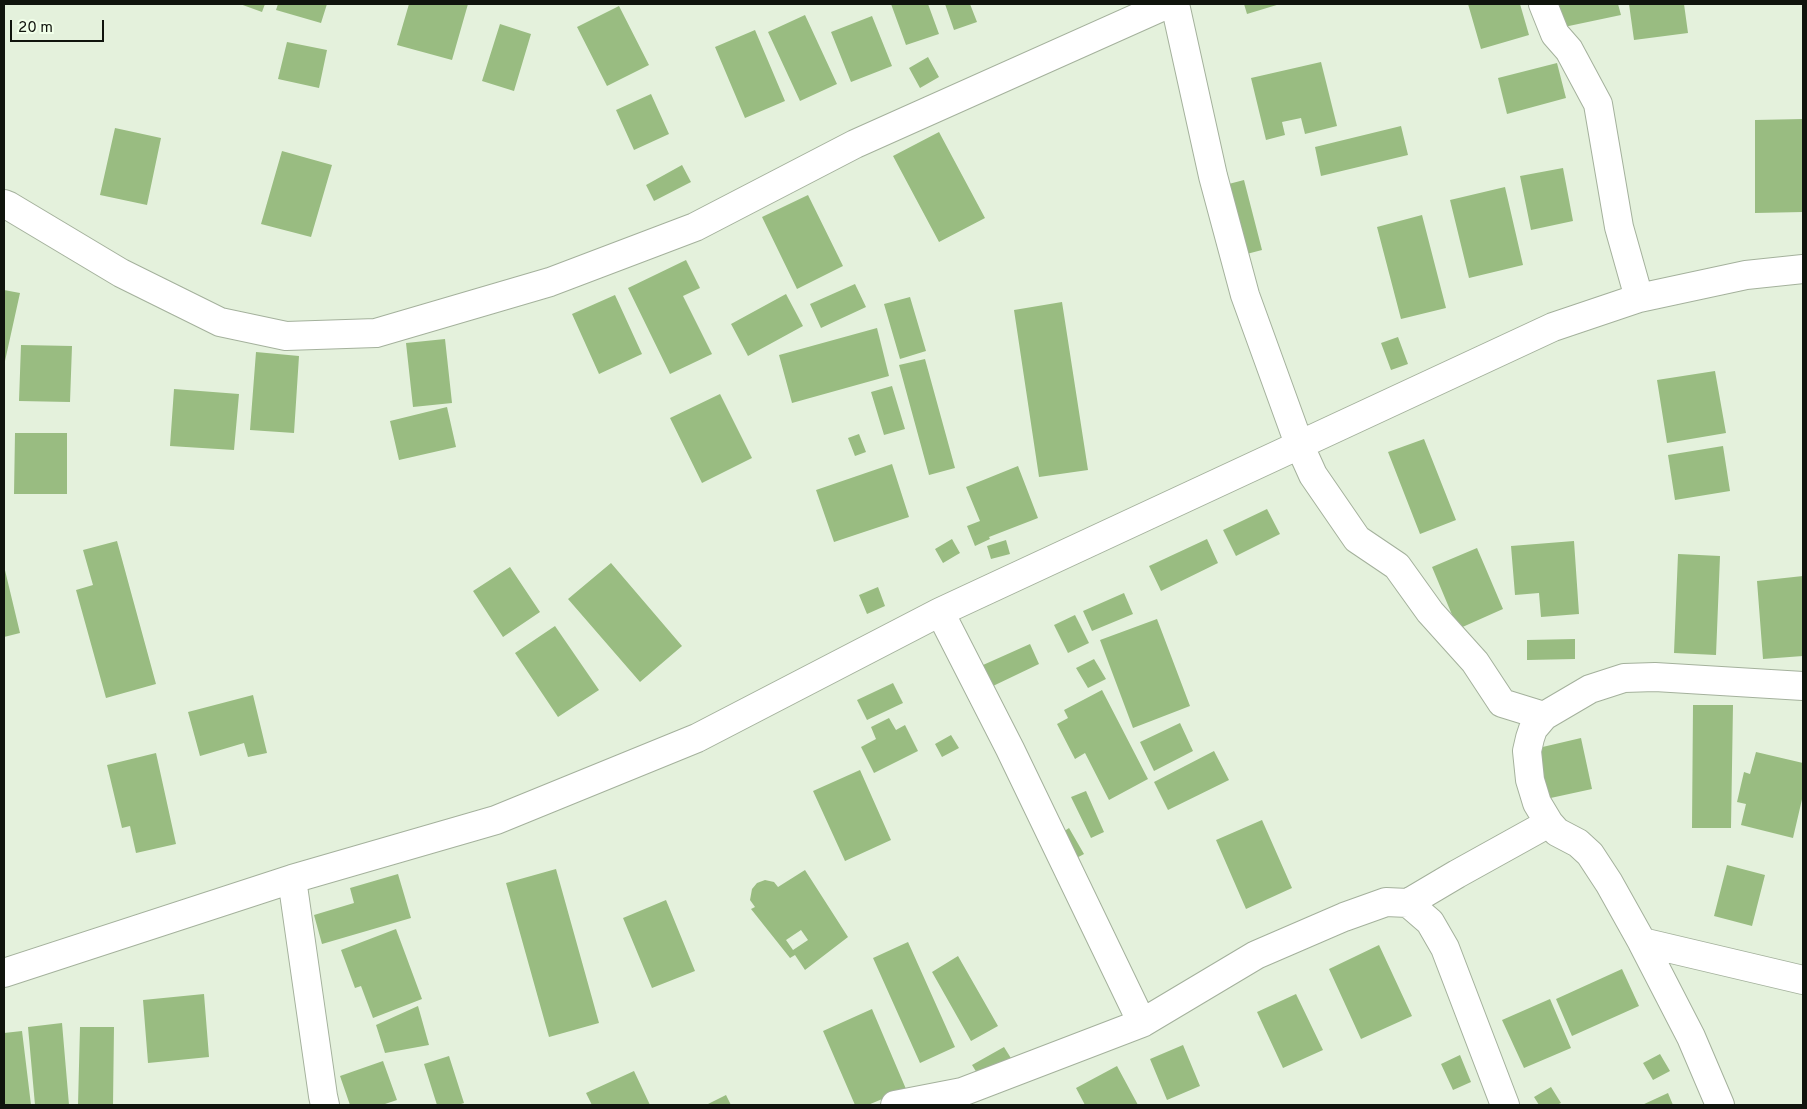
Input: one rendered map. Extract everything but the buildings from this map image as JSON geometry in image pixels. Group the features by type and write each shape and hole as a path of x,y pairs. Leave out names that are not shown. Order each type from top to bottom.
{"street":[{"path":"4,204 120,273 220,322 286,336 376,333 550,282 695,227 855,144 1168,4"},
{"path":"1175,4 1213,176 1245,295 1313,475 1356,538 1396,566 1430,612 1474,662 1502,703 1507,716 1527,751"},
{"path":"1543,4 1555,34 1569,50 1598,104 1619,227 1639,298"},
{"path":"4,972 292,879 496,820 688,742 940,612 1553,327 1639,298 1746,275 1803,269"},
{"path":"940,612 1010,749 1142,1023"},
{"path":"1720,1105 1691,1037 1610,883 1590,854 1578,843 1557,832 1537,803 1530,780 1527,751 1533,729 1544,716 1590,690 1624,678 1655,677 1803,686"},
{"path":"1502,703 1544,716"},
{"path":"895,1105 962,1092 1142,1023 1256,955 1344,917 1386,902 1408,903 1549,823"},
{"path":"292,879 323,1096 326,1105"},
{"path":"1408,903 1430,922 1445,948 1505,1105"},
{"path":"1642,942 1803,980"}]}
